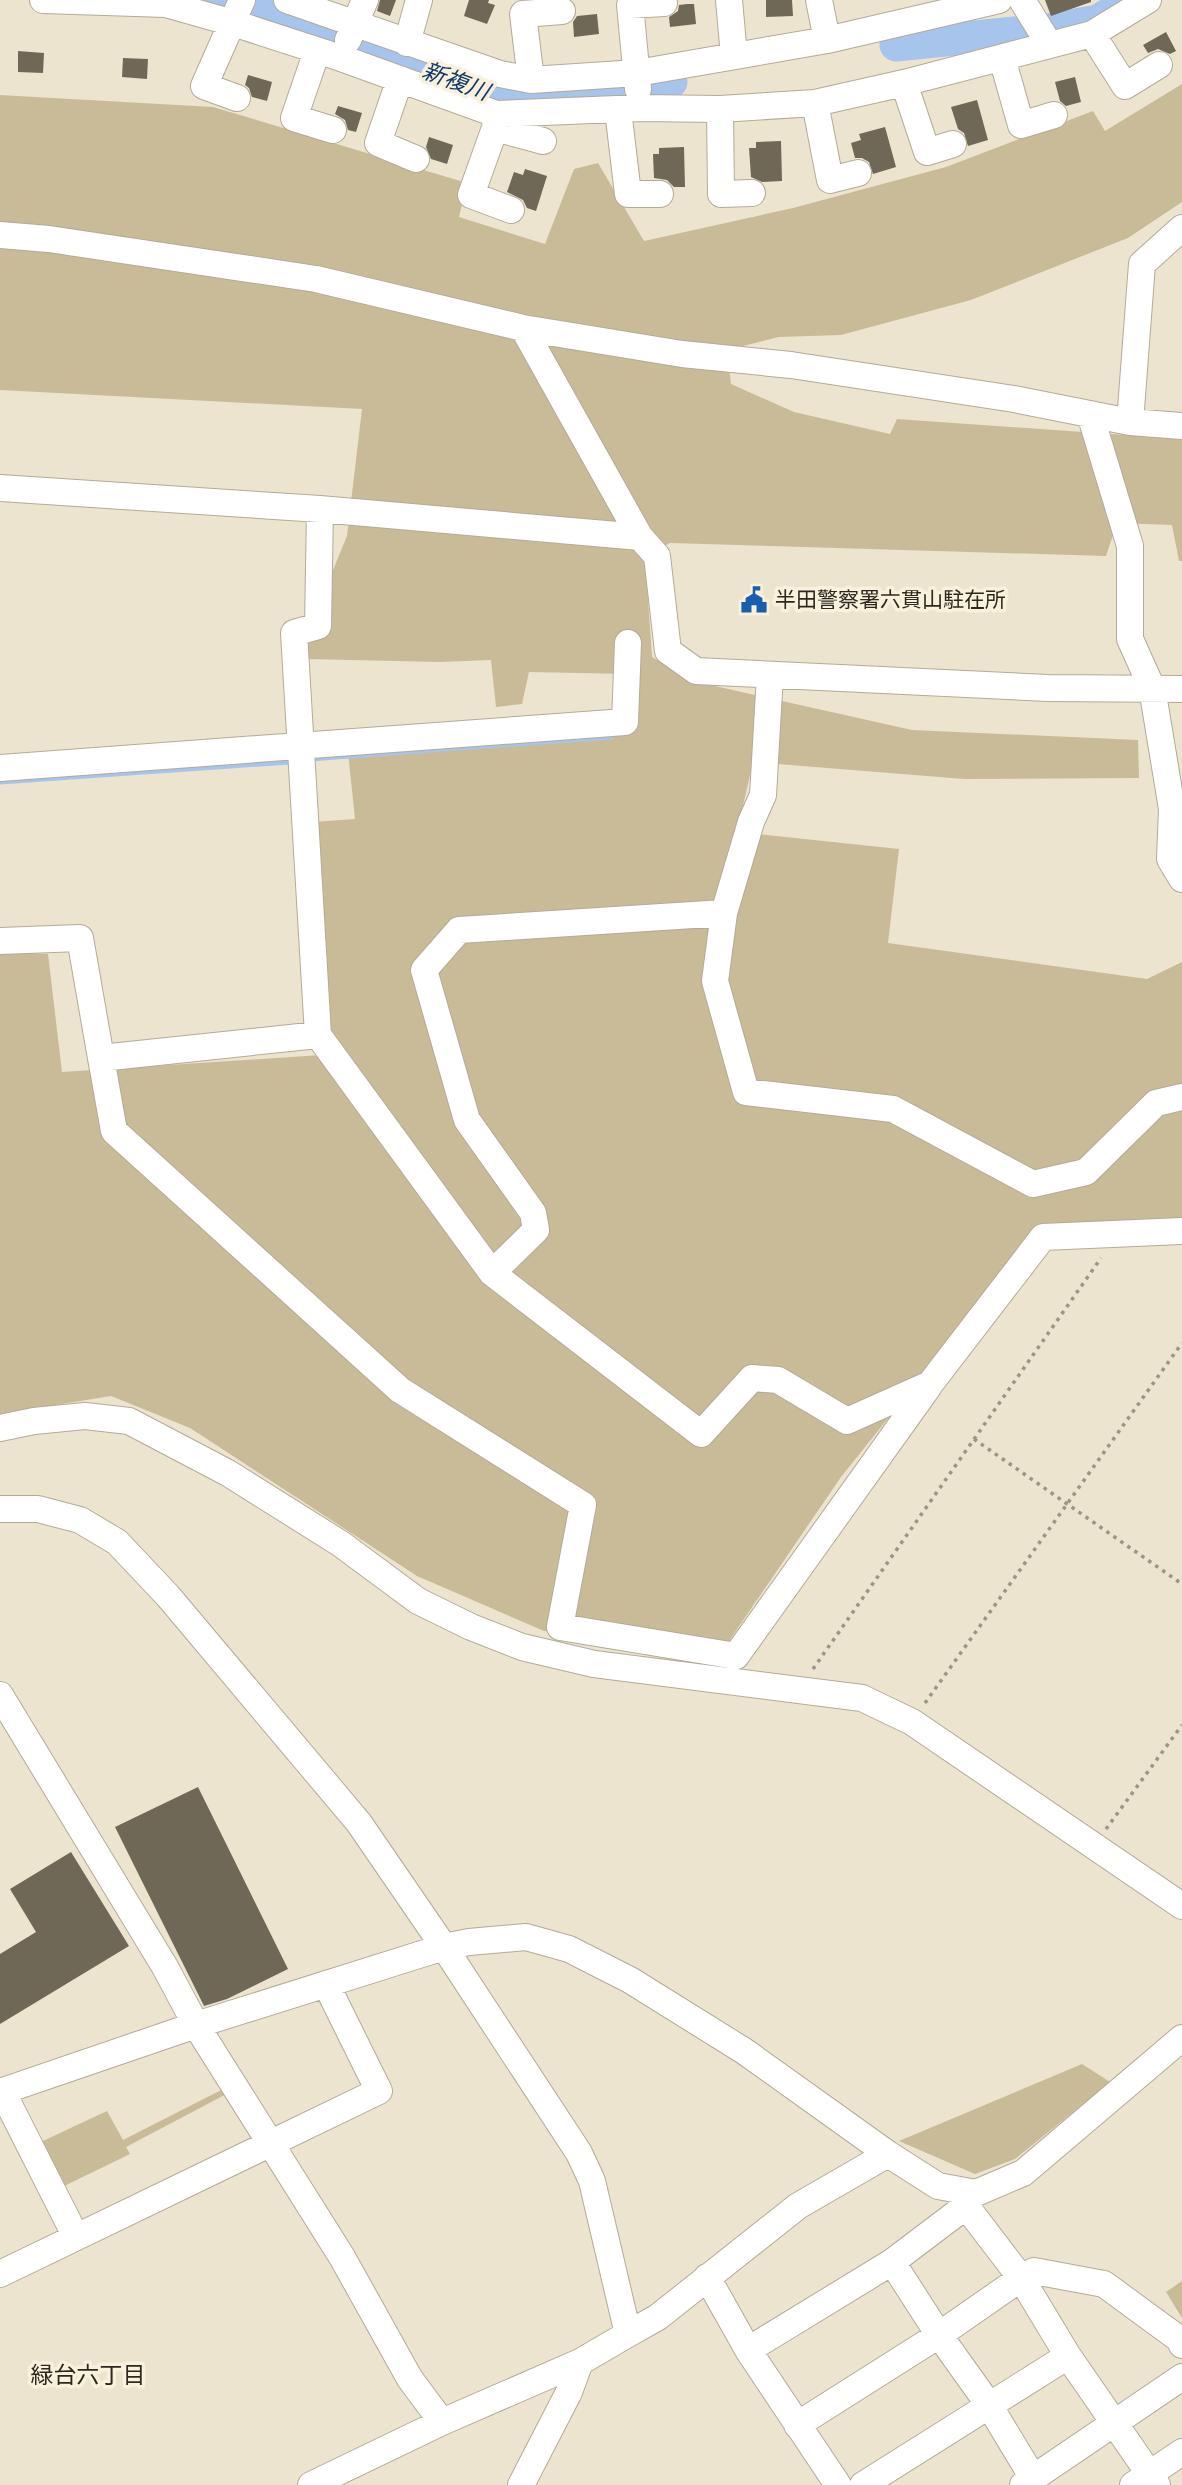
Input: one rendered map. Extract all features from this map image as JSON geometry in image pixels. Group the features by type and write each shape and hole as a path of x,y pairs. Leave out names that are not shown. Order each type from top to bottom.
{"street":[{"path":"43,0 238,11 329,55 400,79 543,141"},
{"path":"287,0 359,12 407,43 500,74 531,80 636,73 827,40 921,9 999,0"},
{"path":"407,43 419,0"},
{"path":"729,0 734,56"},
{"path":"819,0 827,40"},
{"path":"1022,0 1049,44"},
{"path":"495,121 629,109 720,109 815,103 904,83 1092,34 1148,0"},
{"path":"660,194 628,194 629,109 636,73 630,5 664,3"},
{"path":"237,98 204,86 238,11"},
{"path":"531,80 523,14 562,11"},
{"path":"333,130 294,118 329,55 359,12"},
{"path":"1092,34 1125,86 1159,65"},
{"path":"1002,58 1021,125 1054,115"},
{"path":"400,79 378,143 416,159"},
{"path":"904,83 927,152 953,144"},
{"path":"815,103 830,180 858,173"},
{"path":"720,109 721,194 751,193"},
{"path":"495,121 471,195 511,210"},
{"path":"0,227 49,239"},
{"path":"1130,422 1142,264 1182,228"},
{"path":"0,235 49,239 316,279 523,328 682,354 791,365 1014,399 1130,422 1182,426"},
{"path":"1142,264 1182,253"},
{"path":"523,328 640,537 657,556 668,651 696,671 1048,688 1182,689"},
{"path":"1090,414 1130,546 1130,639 1152,688 1177,808 1170,859 1182,879"},
{"path":"0,488 320,509 640,537"},
{"path":"320,509 318,626 294,633 318,1035 492,1273 701,1434 751,1378 778,1380 847,1421 930,1384"},
{"path":"0,768 625,722 628,643"},
{"path":"770,675 763,795 751,822 724,913 715,981 746,1092 893,1108 1033,1184 1086,1172 1156,1103 1182,1097"},
{"path":"492,1273 536,1230 533,1213 467,1120 424,970 460,930 724,913"},
{"path":"0,941 80,938 114,1131 400,1390 583,1505 560,1627 736,1656 930,1384 1043,1237 1182,1231"},
{"path":"101,1058 318,1035"},
{"path":"0,1428 34,1421 85,1416 129,1421 228,1473 341,1544 418,1601 509,1642 594,1664 800,1688 862,1698 912,1722 1182,1906"},
{"path":"0,1509 38,1508 80,1520 117,1542 168,1597 359,1823 579,2153 599,2208 628,2334"},
{"path":"4,1709 165,1967 195,2025 342,2257 410,2379 442,2423"},
{"path":"76,2237 1,2092 195,2025 444,1947 469,1942 526,1937 569,1949 631,1980 744,2051 888,2154 938,2186 976,2193 1023,2173 1182,2039"},
{"path":"0,2274 379,2091 326,1984"},
{"path":"311,2485 580,2362 658,2317 798,2206 888,2154"},
{"path":"748,2350 892,2262 966,2206 1021,2278 1068,2356 1116,2423 1147,2481 1182,2452"},
{"path":"892,2262 939,2335 989,2404 1028,2482 1182,2377"},
{"path":"797,2425 1034,2271 1104,2284 1179,2339 1182,2345"},
{"path":"706,2277 748,2350 838,2485"},
{"path":"863,2485 1068,2356"},
{"path":"521,2485 569,2392 580,2362"}],"path":[{"path":"800,1688 1101,1258"},
{"path":"912,1722 1182,1343"},
{"path":"974,1439 1182,1584"},
{"path":"1094,1845 1182,1725"}],"shaded area":[{"path":"1182,84 1182,202 1128,238 971,300 841,335 779,337 727,350 731,384 794,412 890,434 897,419 1182,439 1182,561 1179,561 1172,525 1117,523 1106,556 670,543 645,556 652,657 697,682 912,730 1138,740 1139,778 964,779 753,762 737,832 899,849 888,943 1147,979 1182,962 1182,1222 1041,1228 841,1477 729,1641 544,1631 417,1576 190,1428 111,1396 0,1414 0,953 48,954 62,1072 321,1055 313,822 355,819 348,752 494,738 629,735 629,674 529,672 522,704 496,707 491,660 439,662 306,659 304,641 347,536 362,409 0,390 0,95 213,107 467,183 459,217 545,244 574,169 598,163 644,241 793,208 946,167 1093,111 1105,131"},
{"path":"1082,2064 1110,2082 1015,2159 975,2174 899,2141"},
{"path":"233,2084 236,2089 126,2147 130,2154 52,2192 30,2147 107,2111 123,2140"},
{"path":"1182,2281 1182,2318 1166,2292"}],"building":[{"path":"380,0 396,0 390,16 377,11"},
{"path":"469,0 489,0 488,3 495,5 487,24 464,16"},
{"path":"766,0 792,0 793,16 766,17"},
{"path":"1045,0 1091,0 1091,2 1051,16"},
{"path":"694,4 696,24 670,27 669,17 678,11 679,5"},
{"path":"597,14 599,34 574,37 573,22 577,16"},
{"path":"1166,32 1176,51 1170,54 1158,49 1148,53 1143,45"},
{"path":"18,51 44,53 43,73 18,72"},
{"path":"123,58 148,59 147,79 122,77"},
{"path":"248,75 272,82 267,101 252,97 245,85"},
{"path":"1075,77 1081,102 1066,106 1060,101 1055,82"},
{"path":"977,100 988,140 968,146 964,133 958,129 951,107"},
{"path":"338,106 362,113 356,132 348,130 345,120 335,114"},
{"path":"885,127 896,167 873,174 869,162 855,158 851,143 861,140 859,134"},
{"path":"429,137 453,145 447,164 431,159 426,147"},
{"path":"781,141 782,181 762,182 751,177 749,148 756,148 756,142"},
{"path":"684,147 685,187 674,187 667,180 654,178 653,154 659,154 659,148"},
{"path":"525,169 547,176 536,211 527,208 523,200 507,192 514,172 523,175"},
{"path":"198,1787 288,1969 227,1999 204,2006 115,1827"},
{"path":"71,1852 129,1946 0,2024 0,1954 36,1932 10,1889"}],"waterway":[{"name":"新複川","path":"216,0 231,3"},
{"name":"新複川","path":"250,7 331,37"},
{"name":"新複川","path":"1053,29 1098,21 1114,11"},
{"name":"新複川","path":"896,45 1034,31"},
{"name":"新複川","path":"367,50 506,99 631,87"},
{"name":"新複川","path":"648,85 671,82"},
{"path":"309,759 611,737"},
{"path":"0,782 290,762"}],"place":[{"name":"半田警察署六貫山駐在所","path":"754,600"}],"district":[{"name":"緑台六丁目","path":"88,2375"}]}
